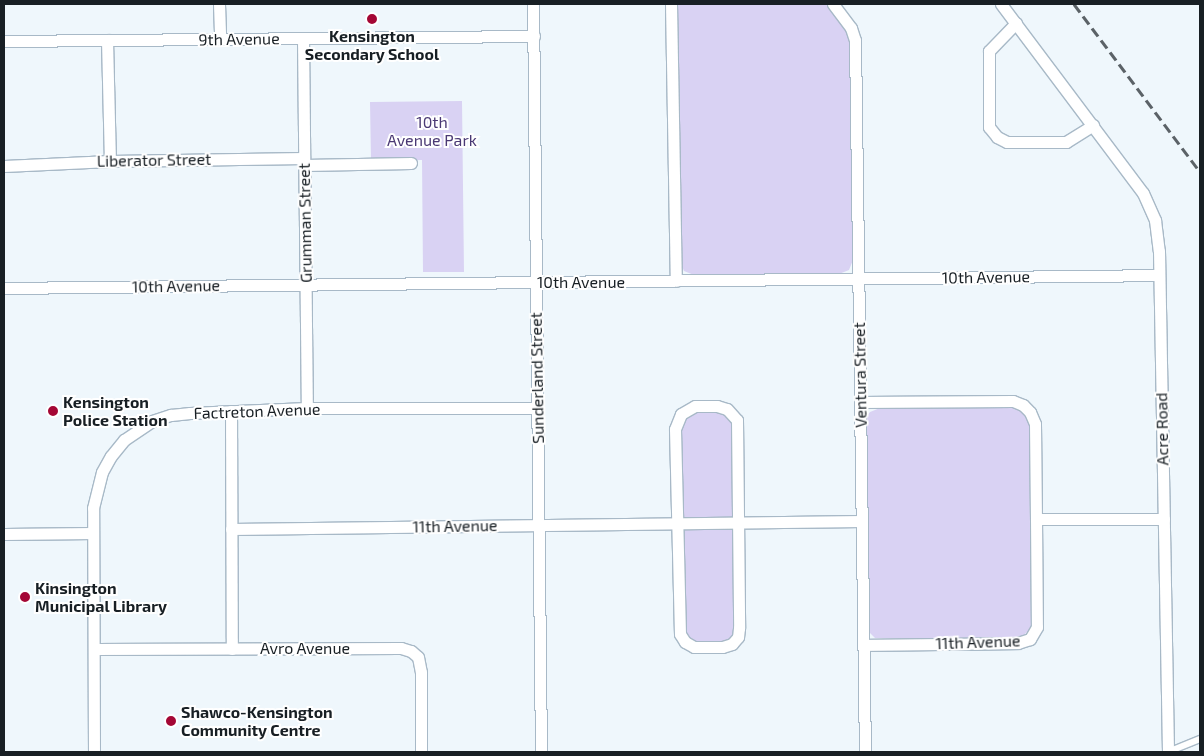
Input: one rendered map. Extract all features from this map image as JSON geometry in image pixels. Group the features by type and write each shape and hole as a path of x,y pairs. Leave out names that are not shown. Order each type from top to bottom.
{"street":[{"path":"219,4 220,39"},
{"name":"Sunderland Street","path":"533,4 540,752"},
{"path":"671,4 676,281"},
{"name":"Ventura Street","path":"833,4 851,28 855,40 865,752"},
{"name":"Acre Road","path":"1002,4 1093,124 1148,202 1157,230 1168,752"},
{"path":"1016,23 989,51 989,126 997,137 1007,142 1066,142 1093,124"},
{"name":"9th Avenue","path":"4,41 534,36"},
{"name":"Grumman Street","path":"303,38 307,408"},
{"path":"107,40 110,161"},
{"name":"Liberator Street","path":"4,166 110,161 411,163"},
{"name":"10th Avenue","path":"4,288 1159,275"},
{"name":"11th Avenue","path":"860,402 1013,402 1023,405 1030,412 1035,424 1037,627 1030,639 1018,643 864,645"},
{"path":"695,406 727,409 737,420 739,524 738,637 732,644 705,648 688,645 680,634 678,524 676,423 685,410 695,406"},
{"name":"Factreton Avenue","path":"94,752 93,508 96,489 111,456 124,440 152,422 170,415 307,408 537,408"},
{"path":"230,411 232,649"},
{"path":"1036,519 1164,518"},
{"name":"11th Avenue","path":"231,529 862,521"},
{"path":"4,534 93,533"},
{"name":"Avro Avenue","path":"94,649 401,648 411,651 418,657 421,672 422,752"}],"lane":[{"path":"1168,752 1200,739"}],"green space":[{"path":"676,4 827,4 846,29 850,37 853,260 849,270 839,274 694,275 684,271 679,259"},
{"name":"10th Avenue Park","path":"462,101 464,272 423,272 422,160 371,161 370,102"},
{"path":"705,406 737,420 739,628 732,644 685,642 676,423"},
{"path":"1014,407 1025,412 1029,422 1031,628 1021,638 875,638 869,632 866,417 870,412 880,408"}],"railway":[{"path":"1074,4 1200,172"}],"place":[{"name":"Kensington Secondary School","path":"372,19"},
{"name":"Kensington Police Station","path":"53,411"},
{"name":"Kinsington Municipal Library","path":"25,597"},
{"name":"Shawco-Kensington Community Centre","path":"171,721"}]}
